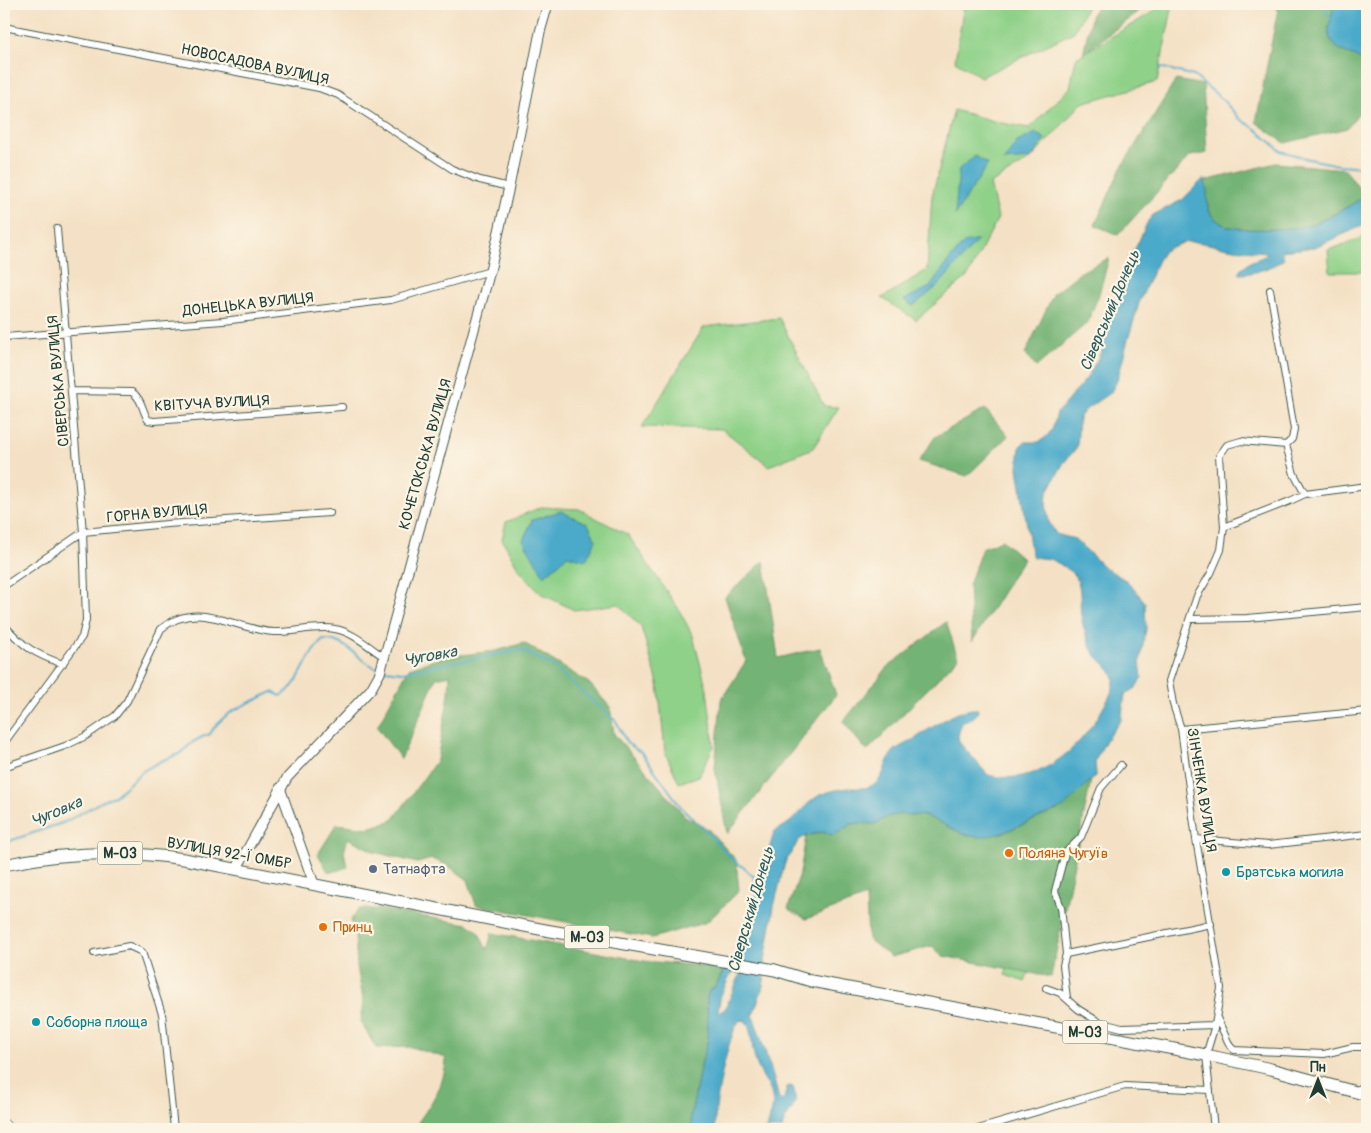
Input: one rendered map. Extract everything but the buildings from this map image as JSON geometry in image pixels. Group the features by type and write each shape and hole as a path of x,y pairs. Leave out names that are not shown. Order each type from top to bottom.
{"highway":[{"name":"ВУЛИЦЯ 92-Ї ОМБР","path":"4,865 69,854 131,853 184,858 546,930 728,961 775,970 820,982 1206,1055"},
{"name":"М-03","path":"1206,1055 1271,1069 1362,1093"}],"main road":[{"name":"КОЧЕТОКСЬКА ВУЛИЦЯ","path":"237,868 280,788 370,688 382,666 490,271 540,32 548,4"},
{"path":"280,788 314,884"}],"street":[{"name":"НОВОСАДОВА ВУЛИЦЯ","path":"4,27 319,88 338,96 452,169 480,180 509,187"},
{"name":"СІВЕРСЬКА ВУЛИЦЯ","path":"4,743 82,637 86,620 83,532 57,229"},
{"name":"ДОНЕЦЬКА ВУЛИЦЯ","path":"4,337 223,321 391,300 490,271"},
{"path":"1270,290 1294,429 1292,439 1286,444 1294,474 1305,494"},
{"name":"КВІТУЧА ВУЛИЦЯ","path":"71,392 132,392 138,396 148,420 154,421 342,407"},
{"name":"ЗІНЧЕНКА ВУЛИЦЯ","path":"1206,1055 1215,1025 1221,988 1196,839 1181,729 1173,704 1169,681 1197,596 1211,573 1221,550 1224,527 1219,456 1227,445 1241,441 1286,444"},
{"path":"1224,527 1290,502 1305,494 1367,486"},
{"name":"ГОРНА ВУЛИЦЯ","path":"4,586 83,532 167,524 330,513"},
{"path":"1190,619 1247,618 1367,608"},
{"path":"4,767 79,740 103,726 115,716 127,700 161,629 170,622 180,618 204,615 272,632 334,628 347,632 382,666"},
{"path":"4,625 19,641 32,651 63,664"},
{"path":"1181,729 1367,710"},
{"path":"1067,998 1063,965 1066,954 1060,907 1055,892 1064,853 1081,837 1101,788 1121,765"},
{"path":"1196,839 1268,845 1367,834"},
{"path":"1066,954 1211,924"},
{"path":"94,953 129,946 142,952 162,1014 174,1129"},
{"path":"1046,988 1060,993 1078,1009 1099,1022 1122,1028 1215,1025"},
{"path":"1216,1016 1230,1046 1234,1050 1324,1054 1353,1047 1367,1047"},
{"path":"1206,1055 1214,1129"},
{"path":"1362,1093 1367,1082"},
{"path":"978,1129 1126,1086 1210,1090"},
{"path":"4,1123 10,1129"}],"green space":[{"path":"964,4 1088,4 1074,32 981,77 955,61"},
{"path":"1101,4 1148,4 1083,54 1092,13"},
{"path":"1166,4 1173,4 1157,82 1082,103 1031,159 990,184 998,218 968,276 916,320 882,298 927,270 932,196 954,110 997,122 1029,128 1070,88 1076,58"},
{"path":"1279,4 1334,4 1329,30 1333,43 1344,52 1367,63 1367,102 1347,128 1285,143 1256,122"},
{"path":"1176,80 1203,85 1207,153 1190,156 1118,235 1095,225 1121,168"},
{"path":"1276,163 1345,169 1365,197 1337,213 1300,228 1266,230 1233,228 1222,224 1212,216 1207,202 1205,181"},
{"path":"1367,236 1367,272 1330,272 1328,250"},
{"path":"1109,258 1098,297 1087,323 1036,367 1025,354 1054,293 1081,272"},
{"path":"779,318 824,406 839,407 813,448 769,466 722,429 642,427 704,327"},
{"path":"985,409 1008,436 967,476 919,461 935,437"},
{"path":"541,507 579,509 628,535 678,608 693,636 707,690 714,746 699,776 679,783 665,752 658,683 641,627 618,604 574,610 540,593 518,568 502,539 506,522"},
{"path":"1002,540 1023,559 972,642 969,585 982,548"},
{"path":"764,561 778,658 820,648 836,695 727,834 715,768 721,700 746,661 725,597"},
{"path":"946,622 958,658 867,751 843,722 888,667"},
{"path":"524,643 589,683 610,707 614,734 685,816 708,829 736,860 739,891 707,922 652,938 476,905 468,880 447,865 432,859 417,863 375,852 348,838 344,852 348,867 329,873 318,854 337,824 369,828 393,820 437,760 449,694 450,675 436,678 401,759 377,727 409,668 444,657 496,651"},
{"path":"1091,780 1051,977 943,956 932,946 891,957 868,939 866,897 806,919 788,909 800,873 806,836 823,832 828,834 852,824 874,824 890,816 900,814 926,816 1002,833 1048,814 1077,794"},
{"path":"358,909 379,909 468,924 478,931 487,950 492,933 644,961 724,968 716,986 709,991 707,998 708,1039 691,1116 692,1129 413,1129 440,1087 446,1058 411,1047 376,1048 361,1022 363,999 357,966 355,936 351,920"},
{"path":"1019,938 1039,946 1025,982 1005,975"}],"water":[{"path":"1334,4 1367,4 1367,63 1344,52 1333,43 1329,30"},
{"path":"1036,133 1045,139 1031,159 1004,161 1017,142"},
{"path":"975,156 988,164 955,215 959,169"},
{"path":"1203,179 1207,187 1209,212 1219,222 1231,227 1264,229 1305,226 1329,217 1367,196 1367,224 1315,247 1281,251 1284,259 1262,270 1244,274 1239,274 1240,269 1250,262 1265,256 1267,252 1234,249 1197,242 1185,242 1164,251 1140,300 1117,381 1111,392 1085,410 1079,418 1077,447 1063,464 1047,493 1046,504 1049,522 1056,534 1075,539 1104,567 1127,581 1145,602 1146,629 1140,661 1142,678 1136,688 1125,695 1121,720 1106,740 1095,761 1096,774 1064,807 1002,833 977,837 963,834 926,816 900,814 890,816 874,824 851,824 832,835 823,832 806,836 799,840 785,863 774,906 763,986 753,1015 779,1099 781,1101 784,1099 787,1087 793,1087 795,1094 794,1105 782,1129 766,1129 773,1105 771,1091 755,1059 751,1035 746,1021 740,1020 735,1027 722,1072 716,1106 715,1129 692,1129 691,1116 708,1039 707,998 709,991 716,986 726,967 732,969 721,995 718,1010 720,1012 725,1009 740,975 743,944 774,832 790,822 809,803 822,794 845,788 865,788 876,784 882,776 893,752 946,719 963,711 978,709 975,716 962,723 958,735 959,742 988,775 1006,778 1023,776 1055,762 1069,751 1093,725 1108,699 1114,678 1090,646 1081,618 1080,589 1077,579 1058,563 1049,559 1033,557 1031,552 1018,468 1020,446 1025,442 1039,442 1046,437 1052,430 1057,413 1086,379 1096,362 1103,348 1113,311 1125,278 1128,258 1136,247 1148,221 1153,215 1182,200"},
{"path":"978,240 938,286 913,306 904,300 930,287 948,261 964,243"},
{"path":"561,511 588,524 596,540 586,560 567,555 544,576 523,540 532,520"}],"waterway":[{"path":"1320,4 1332,19"},
{"path":"1160,67 1194,76 1221,98 1240,119 1257,130 1281,151 1338,165 1367,167"},
{"name":"Чуговка","path":"4,843 65,822 115,796 143,771 179,754 193,742 209,735 215,726 229,713 272,692 281,696 296,682 313,651 323,640 331,640 345,646 378,669"},
{"name":"Чуговка","path":"385,670 402,672 521,650 551,665 616,721 627,743 642,753 681,807 731,858 754,877 758,888"}],"place":[{"name":"Поляна Чугуїв","path":"1009,853"},
{"name":"Татнафта","path":"373,869"},
{"name":"Братська могила","path":"1226,872"},
{"name":"Принц","path":"323,927"},
{"name":"Соборна площа","path":"36,1022"}],"water label":[{"name":"Сіверський Донець","path":"1109,310"},
{"name":"Сіверський Донець","path":"750,909"}]}
